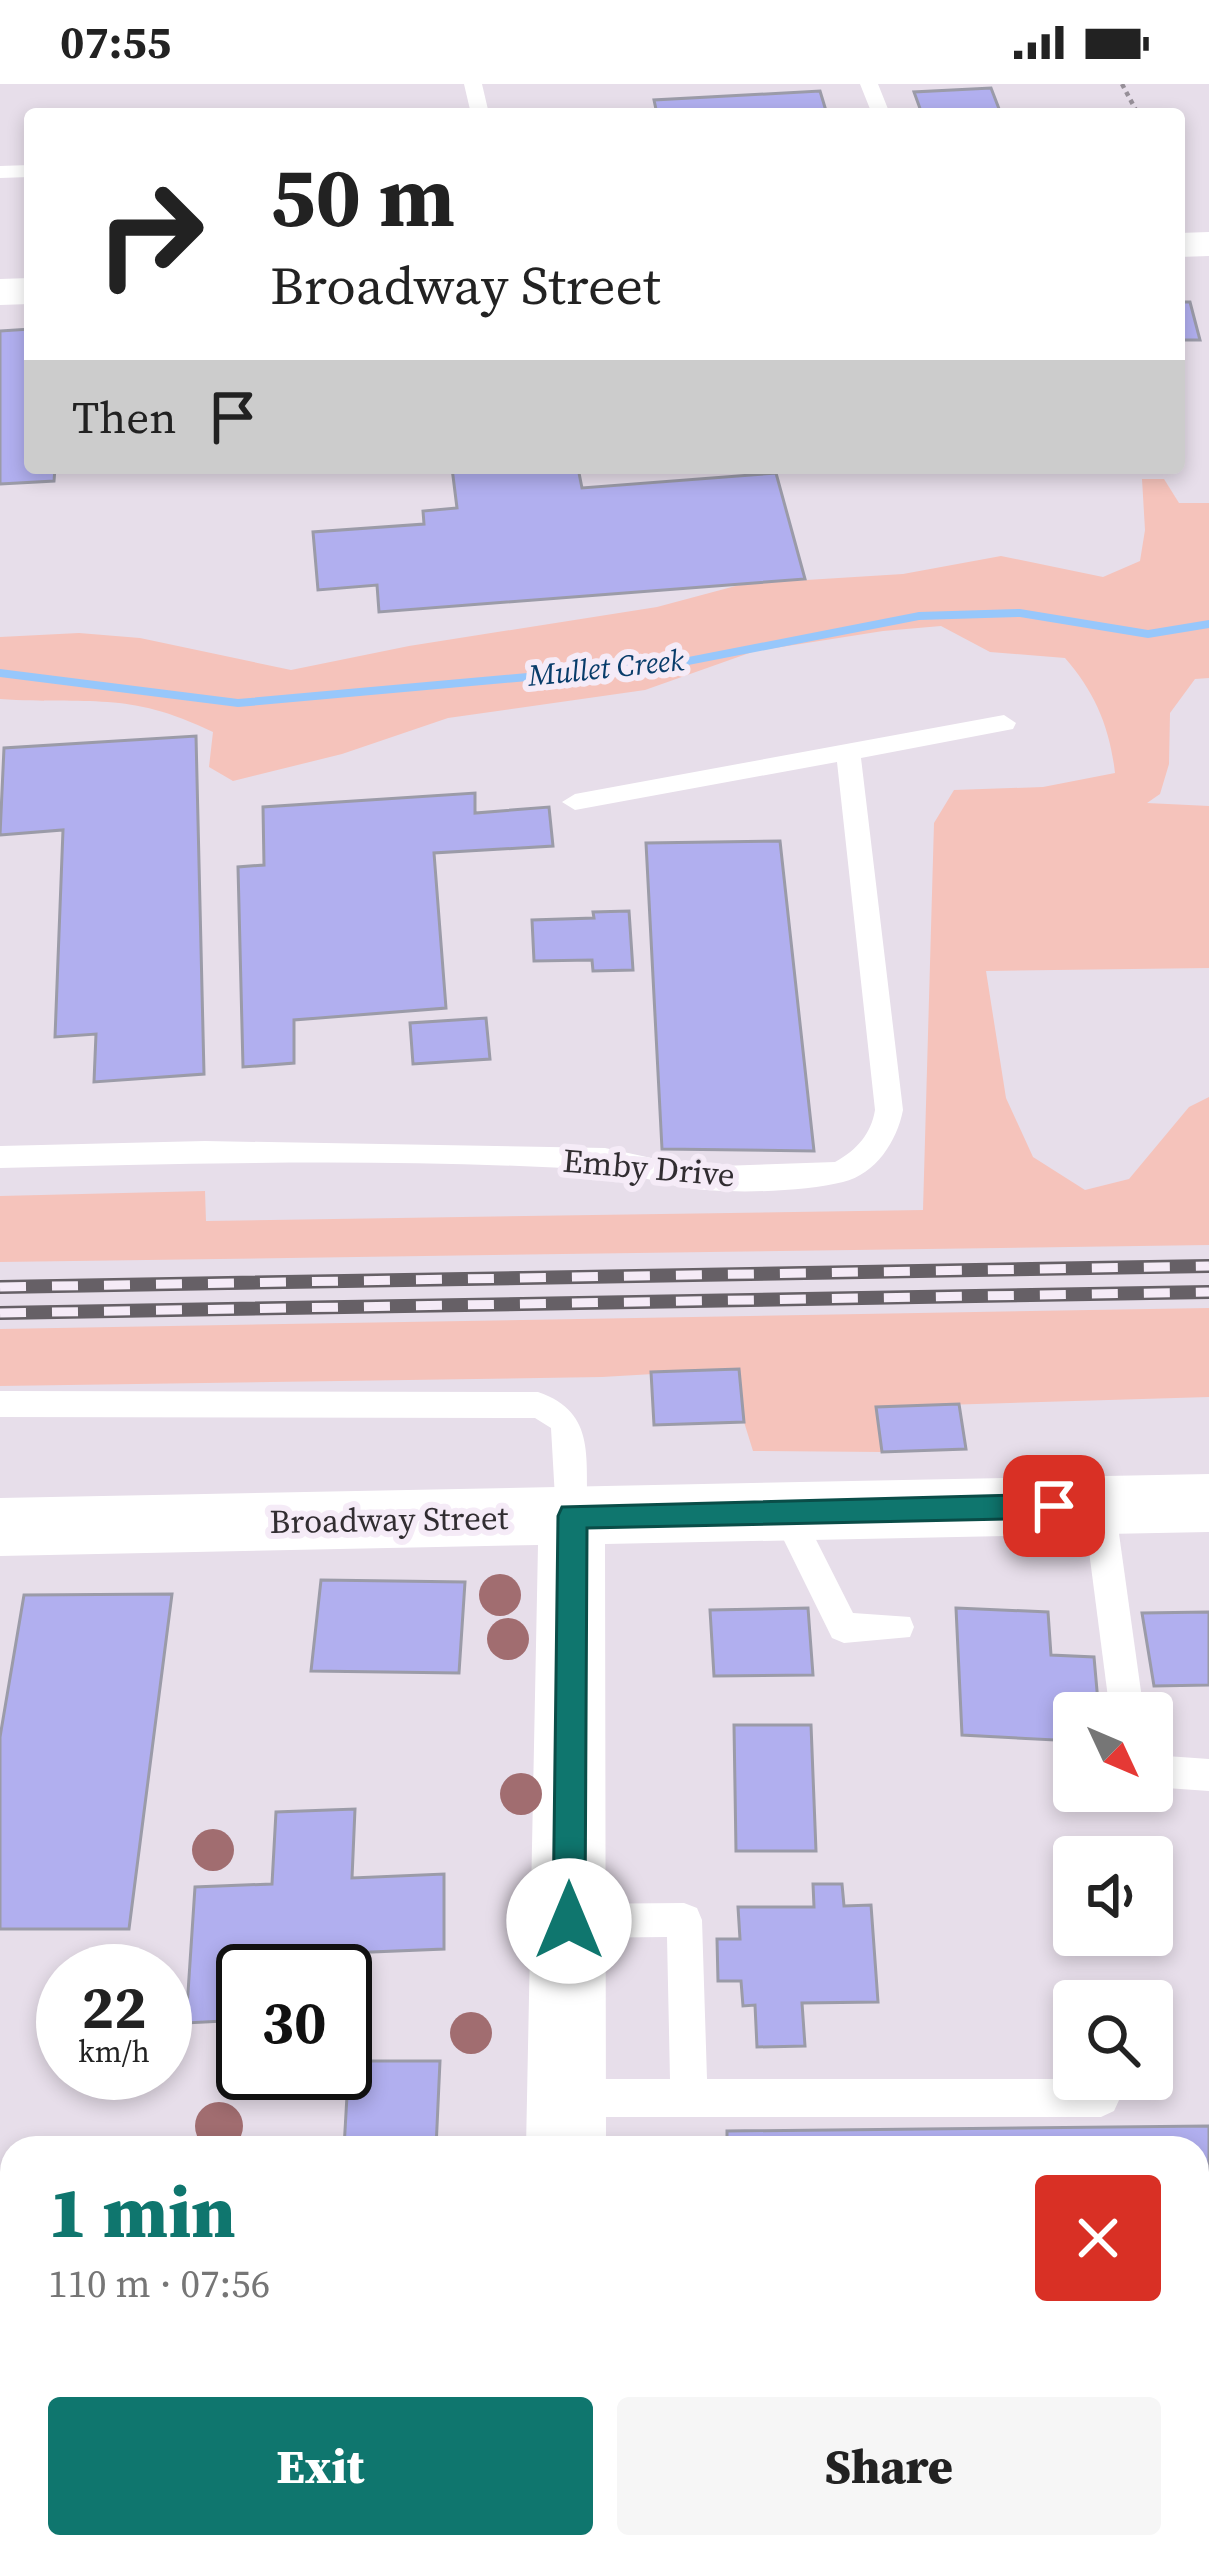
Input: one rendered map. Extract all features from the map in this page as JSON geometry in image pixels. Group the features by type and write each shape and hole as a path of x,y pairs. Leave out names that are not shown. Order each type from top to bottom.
{"street":[{"name":"Broadway Street","path":"0,1527 1209,1503"},
{"path":"567,2123 572,1516"}],"lane":[{"path":"575,802 1004,724"},
{"name":"Emby Drive","path":"0,1157 206,1153 605,1159 693,1178 841,1172 874,1147 885,1132 890,1110 848,752"},
{"path":"0,1404 538,1405 566,1424 572,1516"},
{"path":"1099,1505 1124,1692"},
{"path":"786,1512 844,1628 898,1628"},
{"path":"1173,1772 1209,1775"},
{"path":"569,1921 684,1920 689,2096"},
{"path":"567,2123 689,2096 1053,2098"}],"shaded area":[{"path":"1142,479 1164,479 1179,503 1209,503 1209,678 1195,679 1170,713 1169,764 1160,794 1147,803 1209,806 1209,968 986,971 1006,1098 1033,1157 1085,1190 1129,1179 1189,1107 1209,1097 1209,1245 0,1262 0,1196 205,1191 206,1221 923,1210 934,823 954,790 1043,787 1115,773 1099,711 1065,658 990,652 941,626 755,651 645,690 448,718 342,754 233,781 209,767 213,732 183,719 108,702 0,699 0,637 79,633 140,638 291,670 409,646 657,607 743,584 903,574 1001,556 1103,577 1140,561 1145,530"},
{"path":"1209,1308 1209,1397 877,1407 882,1452 753,1451 744,1422 739,1369 602,1377 0,1386 0,1329"}],"building":[{"path":"991,88 999,108 920,108 914,92"},
{"path":"820,91 825,108 656,108 654,100"},
{"path":"1185,302 1190,302 1200,340 1185,340"},
{"path":"24,329 24,474 55,474 54,481 0,484 0,331"},
{"path":"453,474 579,474 582,488 776,474 805,579 379,612 377,585 318,590 313,532 424,524 423,511 457,508"},
{"path":"196,736 204,1074 94,1082 96,1034 55,1037 63,830 0,835 4,748"},
{"path":"475,793 475,813 549,807 553,846 434,853 446,1008 294,1020 294,1063 243,1067 238,867 264,865 263,807"},
{"path":"780,841 814,1151 662,1149 646,843"},
{"path":"629,911 633,970 593,971 592,960 534,961 532,920 594,918 593,912"},
{"path":"486,1018 490,1059 413,1064 410,1023"},
{"path":"739,1369 744,1422 654,1425 651,1372"},
{"path":"959,1404 966,1449 882,1452 876,1407"},
{"path":"321,1580 465,1582 459,1673 311,1671"},
{"path":"172,1594 129,1929 0,1929 0,1737 24,1595"},
{"path":"808,1608 813,1675 714,1676 710,1610"},
{"path":"956,1608 1048,1612 1051,1655 1094,1657 1097,1692 1053,1692 1053,1740 962,1735"},
{"path":"1209,1612 1209,1685 1154,1686 1142,1613"},
{"path":"734,1725 811,1725 816,1851 736,1851"},
{"path":"355,1809 352,1878 444,1874 444,1949 372,1952 372,1944 216,1944 216,2021 192,2023 195,1887 272,1884 276,1812"},
{"path":"813,1884 842,1884 844,1906 871,1905 878,2002 802,2003 805,2046 757,2047 755,2005 743,2006 741,1981 718,1981 717,1939 740,1939 738,1907 814,1907"},
{"path":"372,2061 440,2061 437,2136 345,2136 347,2100 372,2100"},
{"path":"1209,2126 1209,2136 727,2136 727,2131"}],"waterway":[{"name":"Mullet Creek","path":"0,673 238,703 673,664 919,616 1020,613 1148,634 1209,624"}],"railway":[{"path":"0,1287 1209,1266"},
{"path":"0,1313 1209,1292"}],"route":[{"path":"569,1921 572,1516 1054,1506"}]}
